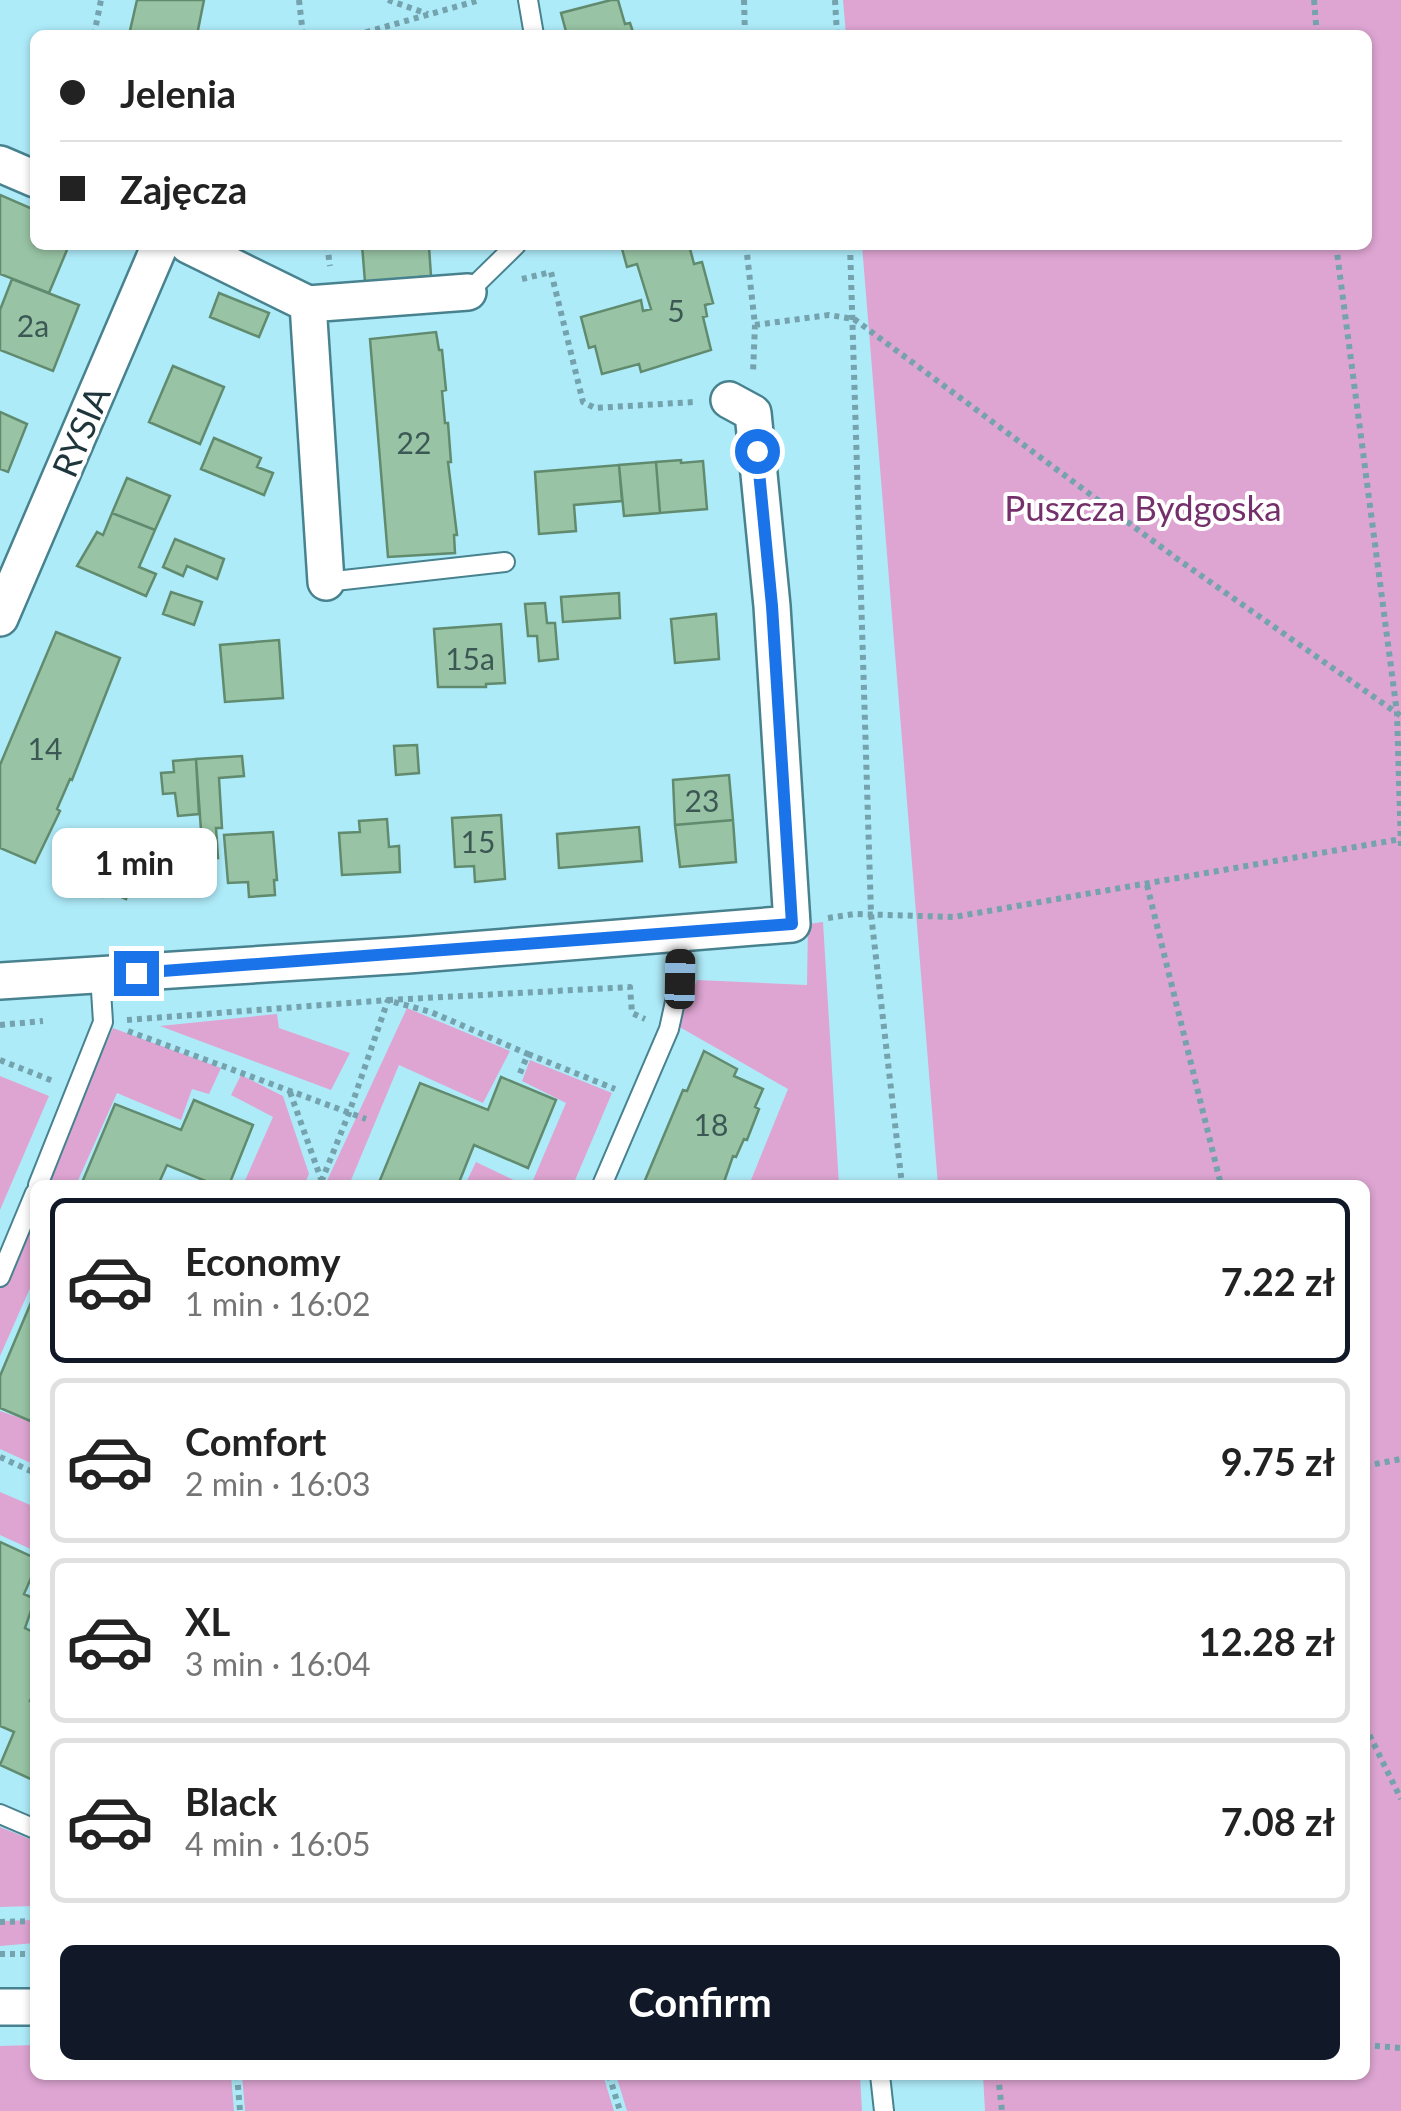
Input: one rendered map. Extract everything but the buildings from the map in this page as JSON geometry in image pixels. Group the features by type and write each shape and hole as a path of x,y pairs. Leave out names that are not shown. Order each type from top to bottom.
{"street":[{"path":"0,164 30,177"},
{"name":"RYSIA","path":"0,618 158,250"},
{"path":"198,250 308,304 468,292"},
{"path":"308,304 326,582"},
{"path":"0,981 792,924 772,606 753,413 730,400"},
{"path":"0,2008 30,2007"}],"lane":[{"path":"528,0 533,30"},
{"path":"468,292 511,250"},
{"path":"326,582 504,562"},
{"path":"604,1180 669,1029 680,979 680,933"},
{"path":"40,1180 104,1022 100,976"},
{"path":"0,1276 30,1205"},
{"path":"0,1814 30,1828"},
{"path":"881,2080 884,2111"}],"path":[{"path":"95,30 102,0"},
{"path":"299,0 302,30"},
{"path":"388,0 429,14"},
{"path":"373,30 480,0"},
{"path":"744,0 745,30"},
{"path":"835,0 837,30"},
{"path":"1314,0 1317,30"},
{"path":"747,250 755,325 829,315 854,319 1176,558 1399,714"},
{"path":"850,250 871,914 901,1180"},
{"path":"1337,250 1399,714 1401,848"},
{"path":"468,292 551,272 583,402 595,408 730,400"},
{"path":"792,924 871,914 954,917 1400,839"},
{"path":"1147,885 1220,1180"},
{"path":"322,1180 350,1113 388,1000 384,956"},
{"path":"104,1022 388,1000 630,987 632,1013 669,1029"},
{"path":"388,1000 431,1012 639,1099"},
{"path":"0,1025 43,1021"},
{"path":"104,1022 366,1119"},
{"path":"518,1078 528,1054"},
{"path":"0,1060 78,1091"},
{"path":"290,1091 320,1180"},
{"path":"0,1458 30,1471"},
{"path":"1370,1465 1401,1460"},
{"path":"1370,1736 1401,1799"},
{"path":"0,1922 30,1920"},
{"path":"0,1954 30,1954"},
{"path":"1370,2045 1401,2048"},
{"path":"237,2080 240,2111"},
{"path":"610,2080 620,2111"},
{"path":"999,2080 1002,2111"}],"green space":[{"name":"Puszcza Bydgoska","path":"843,0 1401,0 1401,2111 985,2111 983,2080 1370,2080 1370,1180 938,1180 862,250 1372,250 1372,30 846,30"},
{"path":"823,922 839,1180 751,1180 788,1089 676,1025 697,980 807,985 808,924"},
{"path":"407,1008 510,1051 483,1103 399,1065 351,1180 327,1180"},
{"path":"277,1014 279,1028 350,1053 331,1090 160,1026"},
{"path":"113,1028 221,1068 209,1094 192,1089 181,1120 117,1093 78,1180 45,1180"},
{"path":"530,1060 612,1093 575,1180 533,1180 566,1103 522,1081"},
{"path":"241,1075 283,1096 309,1174 306,1180 245,1180 273,1117 231,1095"},
{"path":"0,1076 49,1096 0,1210"},
{"path":"476,1162 514,1180 467,1180"},
{"path":"30,1214 30,1288 0,1356 0,1282"},
{"path":"0,1411 30,1421 30,1463 0,1449"},
{"path":"0,1492 30,1505 30,1549 0,1535"},
{"path":"0,1827 30,1839 30,1906 0,1907"},
{"path":"30,1920 30,1943 0,1946 0,1921"},
{"path":"30,2045 30,2080 231,2080 234,2111 0,2111 0,2046"},
{"path":"242,2080 605,2080 614,2111 245,2111"},
{"path":"618,2080 860,2080 862,2111 627,2111"}],"route":[{"path":"136,973 792,924 772,606 757,451"}]}
